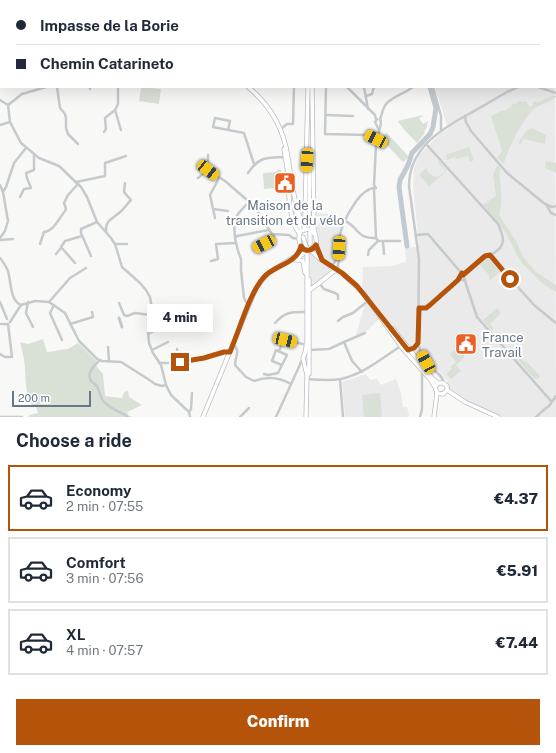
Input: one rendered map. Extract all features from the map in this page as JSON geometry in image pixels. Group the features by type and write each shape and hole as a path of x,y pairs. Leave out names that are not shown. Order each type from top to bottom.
{"main road":[{"path":"245,88 252,93 271,116 280,132 287,157 291,209 296,228 299,233 302,249 308,251 337,269 357,286 369,300 401,346 435,387 438,394 435,401 435,417"},
{"path":"249,88 269,109 281,129 297,207 305,229 315,234"},
{"path":"308,88 311,121 315,234 316,245 322,260"},
{"path":"310,244 310,232 312,225 305,216 310,100 312,88"},
{"path":"309,218 311,121"},
{"path":"308,150 309,172"},
{"path":"289,180 300,228"},
{"path":"299,233 305,229"},
{"path":"303,237 308,251 310,290 305,358 308,379 307,417"},
{"path":"295,260 316,245"},
{"path":"203,417 256,288 264,277 274,269 290,261 299,253 301,246"},
{"path":"306,297 308,251"},
{"path":"290,261 300,260 303,262 307,312 307,345 309,350 305,358"},
{"path":"310,290 337,269"},
{"path":"306,297 309,280"},
{"path":"381,317 434,380 446,386 446,392 449,395 492,417"},
{"path":"435,387 439,383"},
{"path":"438,394 446,392 498,417"}],"street":[{"path":"8,105 22,94 43,88"},
{"path":"57,88 60,108 65,114 68,134 78,144"},
{"path":"104,132 106,129 105,118 118,104 118,88"},
{"path":"281,129 288,124 294,124 294,88"},
{"path":"326,88 326,134 368,135 377,139"},
{"path":"348,88 381,124 377,139 374,187 377,239 369,250 368,255"},
{"path":"364,88 368,109"},
{"path":"366,96 372,94 374,88"},
{"path":"376,124 375,122 385,105 392,98 412,88"},
{"path":"433,88 440,108 442,123 441,130"},
{"path":"444,384 441,375 426,362 421,354 418,343 419,259 409,186 410,176 414,160 426,144 441,130 516,88"},
{"path":"541,88 556,93"},
{"path":"0,100 8,105"},
{"path":"8,105 10,122 21,143 34,154 59,166 77,183 87,197 97,222 115,244 122,267 140,283 150,297 152,309 148,334 154,357 163,369 166,385 174,399 189,412"},
{"path":"114,110 121,130"},
{"path":"326,115 353,116"},
{"path":"465,116 466,122 471,131 508,173 546,204 552,207 556,206"},
{"path":"228,130 230,121 215,118 213,127 228,130 244,133 254,164"},
{"path":"460,119 466,122"},
{"path":"0,125 10,122"},
{"path":"442,123 446,127"},
{"path":"376,124 381,124"},
{"path":"376,124 380,130"},
{"path":"419,308 426,308 483,257 490,255 504,242 503,235 498,224 426,144"},
{"path":"3,192 14,163 26,148"},
{"path":"20,198 24,189 31,188 26,173 34,170 34,154"},
{"path":"208,155 208,170"},
{"path":"40,244 44,232 47,232 53,228 65,211 66,209 64,203 77,183 105,176 105,163 126,156"},
{"path":"248,173 254,164 261,160 287,157"},
{"path":"198,178 208,170"},
{"path":"208,170 225,182 258,211 269,230 274,235 289,235 293,238 299,239"},
{"path":"215,218 210,195 219,178"},
{"path":"106,232 106,227 109,220 121,212 131,200 124,192 125,183"},
{"path":"0,185 3,192 8,221 5,231 0,239"},
{"path":"337,269 339,263 340,235 345,221 356,201 374,187"},
{"path":"248,202 234,219 235,238 241,259 244,298 249,304"},
{"path":"546,204 552,215 556,215"},
{"path":"213,209 228,211"},
{"path":"345,221 349,223 360,235 383,242 400,241"},
{"path":"91,256 82,236 81,230 97,222"},
{"path":"235,238 237,236 269,230"},
{"path":"416,235 428,234 463,274 477,317 551,401"},
{"path":"254,249 273,239 274,235"},
{"path":"56,254 62,248 62,244 82,236"},
{"path":"0,239 13,239"},
{"path":"383,242 384,254"},
{"path":"211,260 218,259 216,244 236,243"},
{"path":"115,244 128,244"},
{"path":"62,248 75,264"},
{"path":"490,255 534,304 556,323"},
{"path":"332,266 339,256"},
{"path":"0,258 8,273 14,300 21,305"},
{"path":"49,302 70,278 86,268"},
{"path":"458,280 465,280"},
{"path":"319,282 324,289 338,295 338,299"},
{"path":"338,321 343,316 353,314 369,300"},
{"path":"0,324 7,322 14,317 21,305 35,301 49,302 65,313 79,341 100,360 122,362 155,384 162,386 166,385"},
{"path":"0,302 7,322 12,357 5,358 0,354"},
{"path":"28,302 26,313 33,326"},
{"path":"119,303 124,314"},
{"path":"54,305 50,313 62,340"},
{"path":"70,324 93,317 92,312"},
{"path":"275,323 290,312 307,312"},
{"path":"119,317 124,314 127,316 135,313 150,315"},
{"path":"148,334 160,328 168,327"},
{"path":"309,350 329,349 365,333"},
{"path":"282,365 272,360 276,350 279,351 283,341 285,340 307,345"},
{"path":"152,350 168,342"},
{"path":"344,342 352,361 362,372"},
{"path":"408,350 414,348 418,343"},
{"path":"233,344 237,352 235,365 246,376 254,381 260,379 280,378 291,384"},
{"path":"308,379 340,379 362,372 401,346"},
{"path":"108,347 109,361"},
{"path":"177,349 180,362 230,352"},
{"path":"276,378 287,355 279,351"},
{"path":"276,417 305,358"},
{"path":"100,360 90,373 92,383 96,384 101,394 101,398 105,403 128,417"},
{"path":"159,363 171,363"},
{"path":"420,417 422,409 422,371"},
{"path":"264,374 268,376 278,373"},
{"path":"439,383 441,375"},
{"path":"340,379 343,417"},
{"path":"190,417 189,412 191,409 192,393"},
{"path":"536,417 549,406 551,401 556,396"},
{"path":"240,417 249,408"},
{"path":"0,417 22,417"}],"shaded area":[{"path":"141,88 161,89 159,104 139,101"},
{"path":"435,88 555,88 556,417 500,417 449,391 447,381 442,374 409,347 362,288 363,267 391,266 406,262 405,248 419,247 413,186 414,168 419,155 441,133 448,129"},
{"path":"553,95 556,97 534,109 525,119 512,143 504,164 497,158 502,151 491,116 512,106 511,103 516,104 519,101 526,101 530,107 533,105 532,103 536,101 537,103"},
{"path":"423,115 419,118 423,124 428,121 427,127 424,132 425,133 417,143 404,130 398,121"},
{"path":"532,128 546,135 545,144 523,139 521,144 518,143 527,130"},
{"path":"387,133 409,157 403,162 380,138"},
{"path":"469,147 474,160 470,162 468,156 456,159 455,157 447,160 446,155"},
{"path":"439,161 447,171 429,186 419,175 426,168 428,172 435,177 439,176 446,171 438,163"},
{"path":"546,161 556,163 556,173 545,168"},
{"path":"497,165 501,169 501,207 499,215 516,241 523,257 536,272 556,285 556,292 543,284 522,263 506,233 483,205 496,196 493,176"},
{"path":"281,170 283,187 264,189 263,173 275,172"},
{"path":"315,214 330,214 343,224 339,236 338,256 327,275 310,289 310,251 316,248 319,242"},
{"path":"486,258 489,258 500,272 490,280 489,275 479,264"},
{"path":"368,301 380,318 367,331 356,335 365,304"},
{"path":"497,308 501,313 490,324 494,329 492,331 483,320"},
{"path":"43,339 47,352 68,349 78,343 96,361 97,367 103,374 105,396 122,398 124,392 128,391 129,397 142,405 127,412 129,416 134,417 28,417 38,413 36,407 30,402 27,393 20,342 28,344"},
{"path":"457,347 465,357 456,365 461,371 451,379 446,374 452,369 450,367 456,362 450,354"},
{"path":"508,347 525,362 526,361 540,376 539,378 535,379 533,377 507,348"},
{"path":"366,374 370,380 377,379 381,385 396,379 401,393 403,407 407,407 408,417 345,417 342,382"},
{"path":"380,393 382,417 364,417 362,395"}],"waterway":[{"path":"407,246 399,187 400,180 408,165 412,153 430,134 433,127 436,108 430,88"},
{"path":"119,318 122,327"}],"place":[{"name":"Maison de la transition et du vélo","path":"285,183"},
{"name":"France Travail","path":"466,344"}],"route":[{"path":"180,362 230,352 259,282 268,273 290,261 297,255 301,246 302,249 309,251 316,245 322,260 342,273 357,286 408,350 414,348 418,343 419,308 426,308 430,305 458,280 462,273 463,275 485,256 490,255 510,279"}]}
